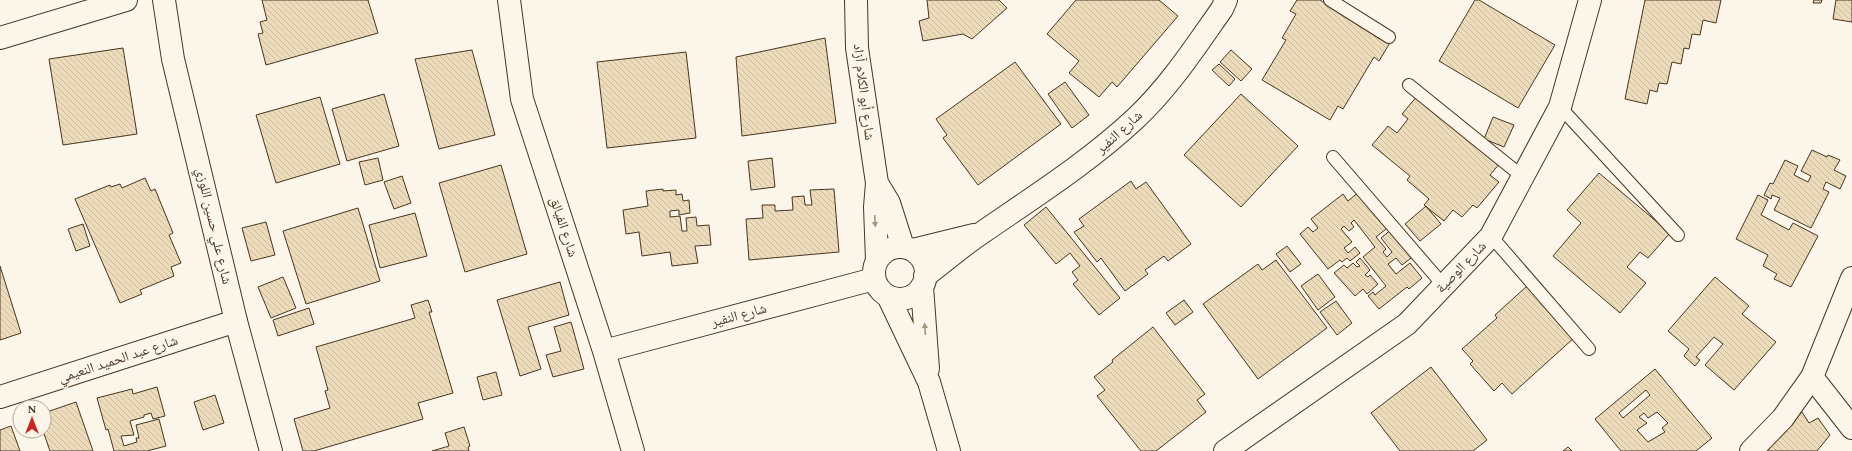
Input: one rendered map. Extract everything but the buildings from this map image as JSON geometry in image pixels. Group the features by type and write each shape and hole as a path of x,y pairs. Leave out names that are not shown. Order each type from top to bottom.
{"street":[{"path":"0,38 126,0"},
{"name":"شارع علي حسين اللوزي","path":"164,0 173,58 236,321 271,451"},
{"name":"شارع الفيالق","path":"509,0 522,98 604,351 633,451"},
{"name":"شارع أبو الكلام آزاد","path":"856,0 857,48 877,183 875,207 876,269"},
{"name":"شارع النفير","path":"924,282 981,233 1061,178 1096,152 1136,118 1171,82 1222,9 1226,0"},
{"name":"شارع الوصية","path":"1225,451 1407,324 1491,236 1560,107 1590,0"},
{"name":"شارع أبو الكلام آزاد","path":"877,183 889,203 908,248"},
{"name":"شارع النفير","path":"908,248 981,233"},
{"path":"924,282 916,293 907,298 898,299 888,296 882,292 876,269 884,252 893,248 908,248 920,257 925,266 924,282 929,382"},
{"name":"شارع النفير","path":"604,351 876,269"},
{"path":"1752,451 1783,418 1812,377 1852,278"},
{"path":"888,296 929,382 949,451"},
{"name":"شارع عبد الحميد النعيمي","path":"0,397 236,321"},
{"path":"1812,377 1852,428"}],"lane":[{"path":"1330,0 1389,37"},
{"path":"1409,85 1523,177"},
{"path":"1560,107 1678,235"},
{"path":"1333,157 1444,286"},
{"path":"1491,236 1589,349"}]}
